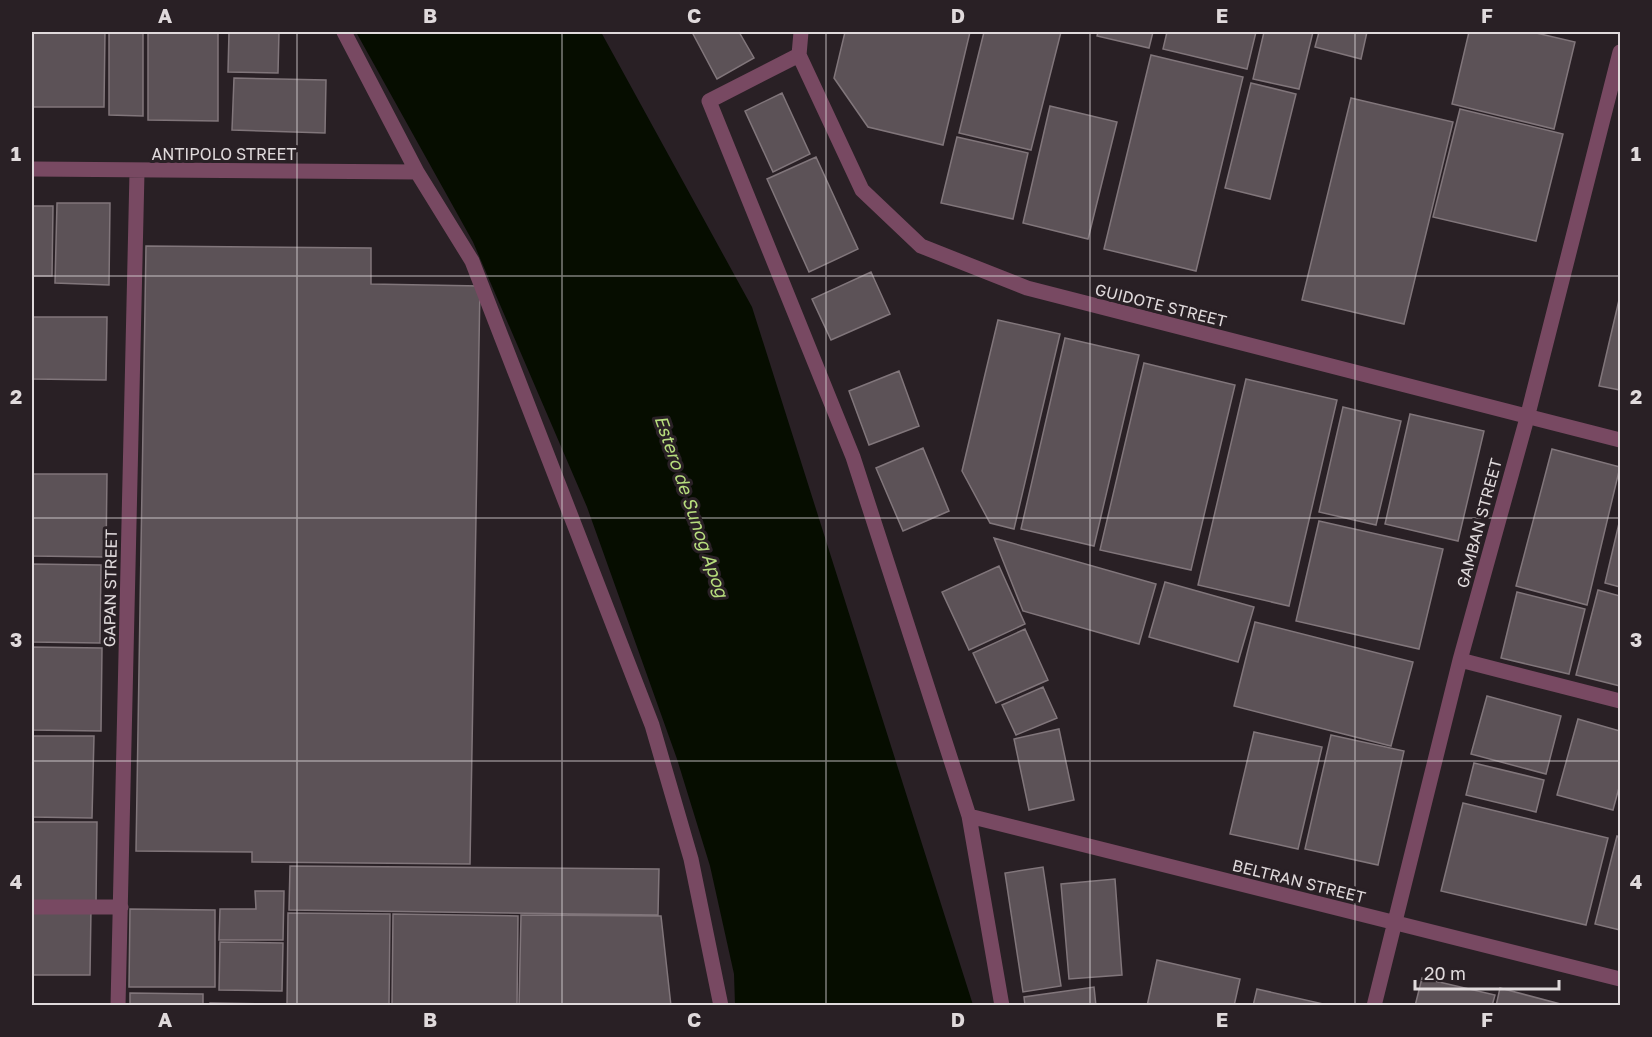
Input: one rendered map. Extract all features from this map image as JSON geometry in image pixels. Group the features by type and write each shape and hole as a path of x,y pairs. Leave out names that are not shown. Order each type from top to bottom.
{"street":[{"path":"344,32 417,172 472,261 652,725 691,859 721,1005"},
{"path":"801,32 799,55 709,101 853,457 969,816 1002,1005"},
{"name":"GAMBAN STREET","path":"1374,1005 1460,660 1527,418 1620,52"},
{"name":"GUIDOTE STREET","path":"799,55 862,190 921,246 1026,288 1620,440"},
{"name":"ANTIPOLO STREET","path":"32,169 137,172 417,172"},
{"name":"GAPAN STREET","path":"118,1005 137,172"},
{"path":"1460,660 1620,701"},
{"name":"BELTRAN STREET","path":"969,816 1620,979"},
{"path":"32,907 121,907"}],"water":[{"name":"Estero de Sunog Apog","path":"356,32 601,32 752,307 973,1005 735,1005 734,974 710,866 677,759 587,507 473,242"}],"building":[{"path":"32,32 105,32 104,107 32,107"},
{"path":"109,32 143,32 143,116 109,115"},
{"path":"148,32 218,32 218,121 148,120"},
{"path":"229,32 279,32 278,73 228,72"},
{"path":"692,32 739,32 754,58 717,79"},
{"path":"845,32 970,32 943,145 868,127 834,78"},
{"path":"984,32 1061,32 1031,150 959,133"},
{"path":"1098,32 1153,32 1149,48 1097,36"},
{"path":"1167,32 1256,32 1247,69 1163,49"},
{"path":"1264,32 1313,32 1299,89 1253,79"},
{"path":"1319,32 1367,32 1361,59 1315,47"},
{"path":"1469,32 1532,32 1575,42 1554,129 1452,104"},
{"path":"1151,55 1243,77 1196,271 1104,249"},
{"path":"234,78 326,80 325,133 232,130"},
{"path":"1251,83 1296,94 1270,199 1225,188"},
{"path":"782,93 810,154 773,172 745,111"},
{"path":"1351,98 1453,122 1404,324 1302,300"},
{"path":"1050,106 1117,122 1088,239 1023,223"},
{"path":"1460,109 1563,134 1536,241 1433,217"},
{"path":"957,137 1028,153 1013,219 941,203"},
{"path":"816,157 858,249 809,272 767,179"},
{"path":"57,203 110,203 109,285 55,283"},
{"path":"32,206 53,206 52,276 32,276"},
{"path":"146,246 371,248 371,284 480,286 470,864 252,862 252,852 136,851"},
{"path":"871,272 890,314 831,340 812,299"},
{"path":"1620,300 1620,390 1599,386"},
{"path":"32,317 107,317 106,380 32,379"},
{"path":"998,320 1060,334 1014,529 990,523 962,471"},
{"path":"1065,338 1139,355 1094,546 1021,529"},
{"path":"1144,363 1235,385 1191,570 1100,550"},
{"path":"899,371 919,426 869,445 849,391"},
{"path":"1246,379 1337,400 1289,606 1198,585"},
{"path":"1343,407 1401,421 1376,525 1319,512"},
{"path":"1410,414 1484,431 1458,541 1385,524"},
{"path":"923,448 949,511 903,531 876,468"},
{"path":"1552,449 1620,467 1587,605 1516,586"},
{"path":"32,474 107,474 106,557 32,556"},
{"path":"1620,519 1620,587 1605,583"},
{"path":"1319,521 1443,549 1419,649 1296,621"},
{"path":"994,538 1156,584 1139,644 1023,611"},
{"path":"32,564 101,565 100,643 32,642"},
{"path":"999,566 1025,624 969,650 942,592"},
{"path":"1165,582 1254,607 1238,662 1149,637"},
{"path":"1598,590 1620,596 1620,686 1576,675"},
{"path":"1517,592 1585,609 1569,674 1501,658"},
{"path":"1255,622 1413,662 1391,746 1234,706"},
{"path":"1025,629 1048,680 996,703 973,653"},
{"path":"32,647 102,648 101,731 32,730"},
{"path":"1043,687 1057,718 1016,735 1002,705"},
{"path":"1487,696 1561,716 1546,774 1471,754"},
{"path":"1578,719 1620,731 1620,784 1613,810 1557,795"},
{"path":"1059,729 1074,800 1029,810 1014,739"},
{"path":"1254,732 1322,747 1298,849 1230,834"},
{"path":"1331,735 1404,751 1378,865 1305,849"},
{"path":"32,736 94,736 92,818 32,817"},
{"path":"1474,763 1544,780 1536,812 1466,795"},
{"path":"1463,803 1608,838 1586,925 1441,891"},
{"path":"32,822 97,822 96,905 32,905"},
{"path":"1617,836 1620,837 1620,930 1595,924"},
{"path":"290,866 659,869 658,915 289,910"},
{"path":"1043,867 1061,986 1023,992 1005,873"},
{"path":"1115,879 1122,975 1069,979 1061,884"},
{"path":"255,891 284,891 283,940 219,940 220,909 256,909"},
{"path":"32,909 91,909 90,975 32,975"},
{"path":"130,909 215,910 215,987 129,987"},
{"path":"288,913 390,914 389,1006 287,1006"},
{"path":"393,914 518,916 517,1006 392,1006"},
{"path":"521,915 661,916 671,1006 519,1006"},
{"path":"220,942 283,943 282,991 219,990"},
{"path":"1157,960 1240,979 1234,1006 1147,1006"},
{"path":"1422,978 1495,995 1492,1006 1415,1006"},
{"path":"1094,987 1096,1006 1025,1006 1024,997"},
{"path":"1500,988 1568,1006 1496,1006"},
{"path":"1257,989 1328,1005 1328,1006 1253,1006"},
{"path":"130,993 203,994 203,1006 130,1006"},
{"path":"210,1003 276,1004 276,1006 210,1006"}]}
